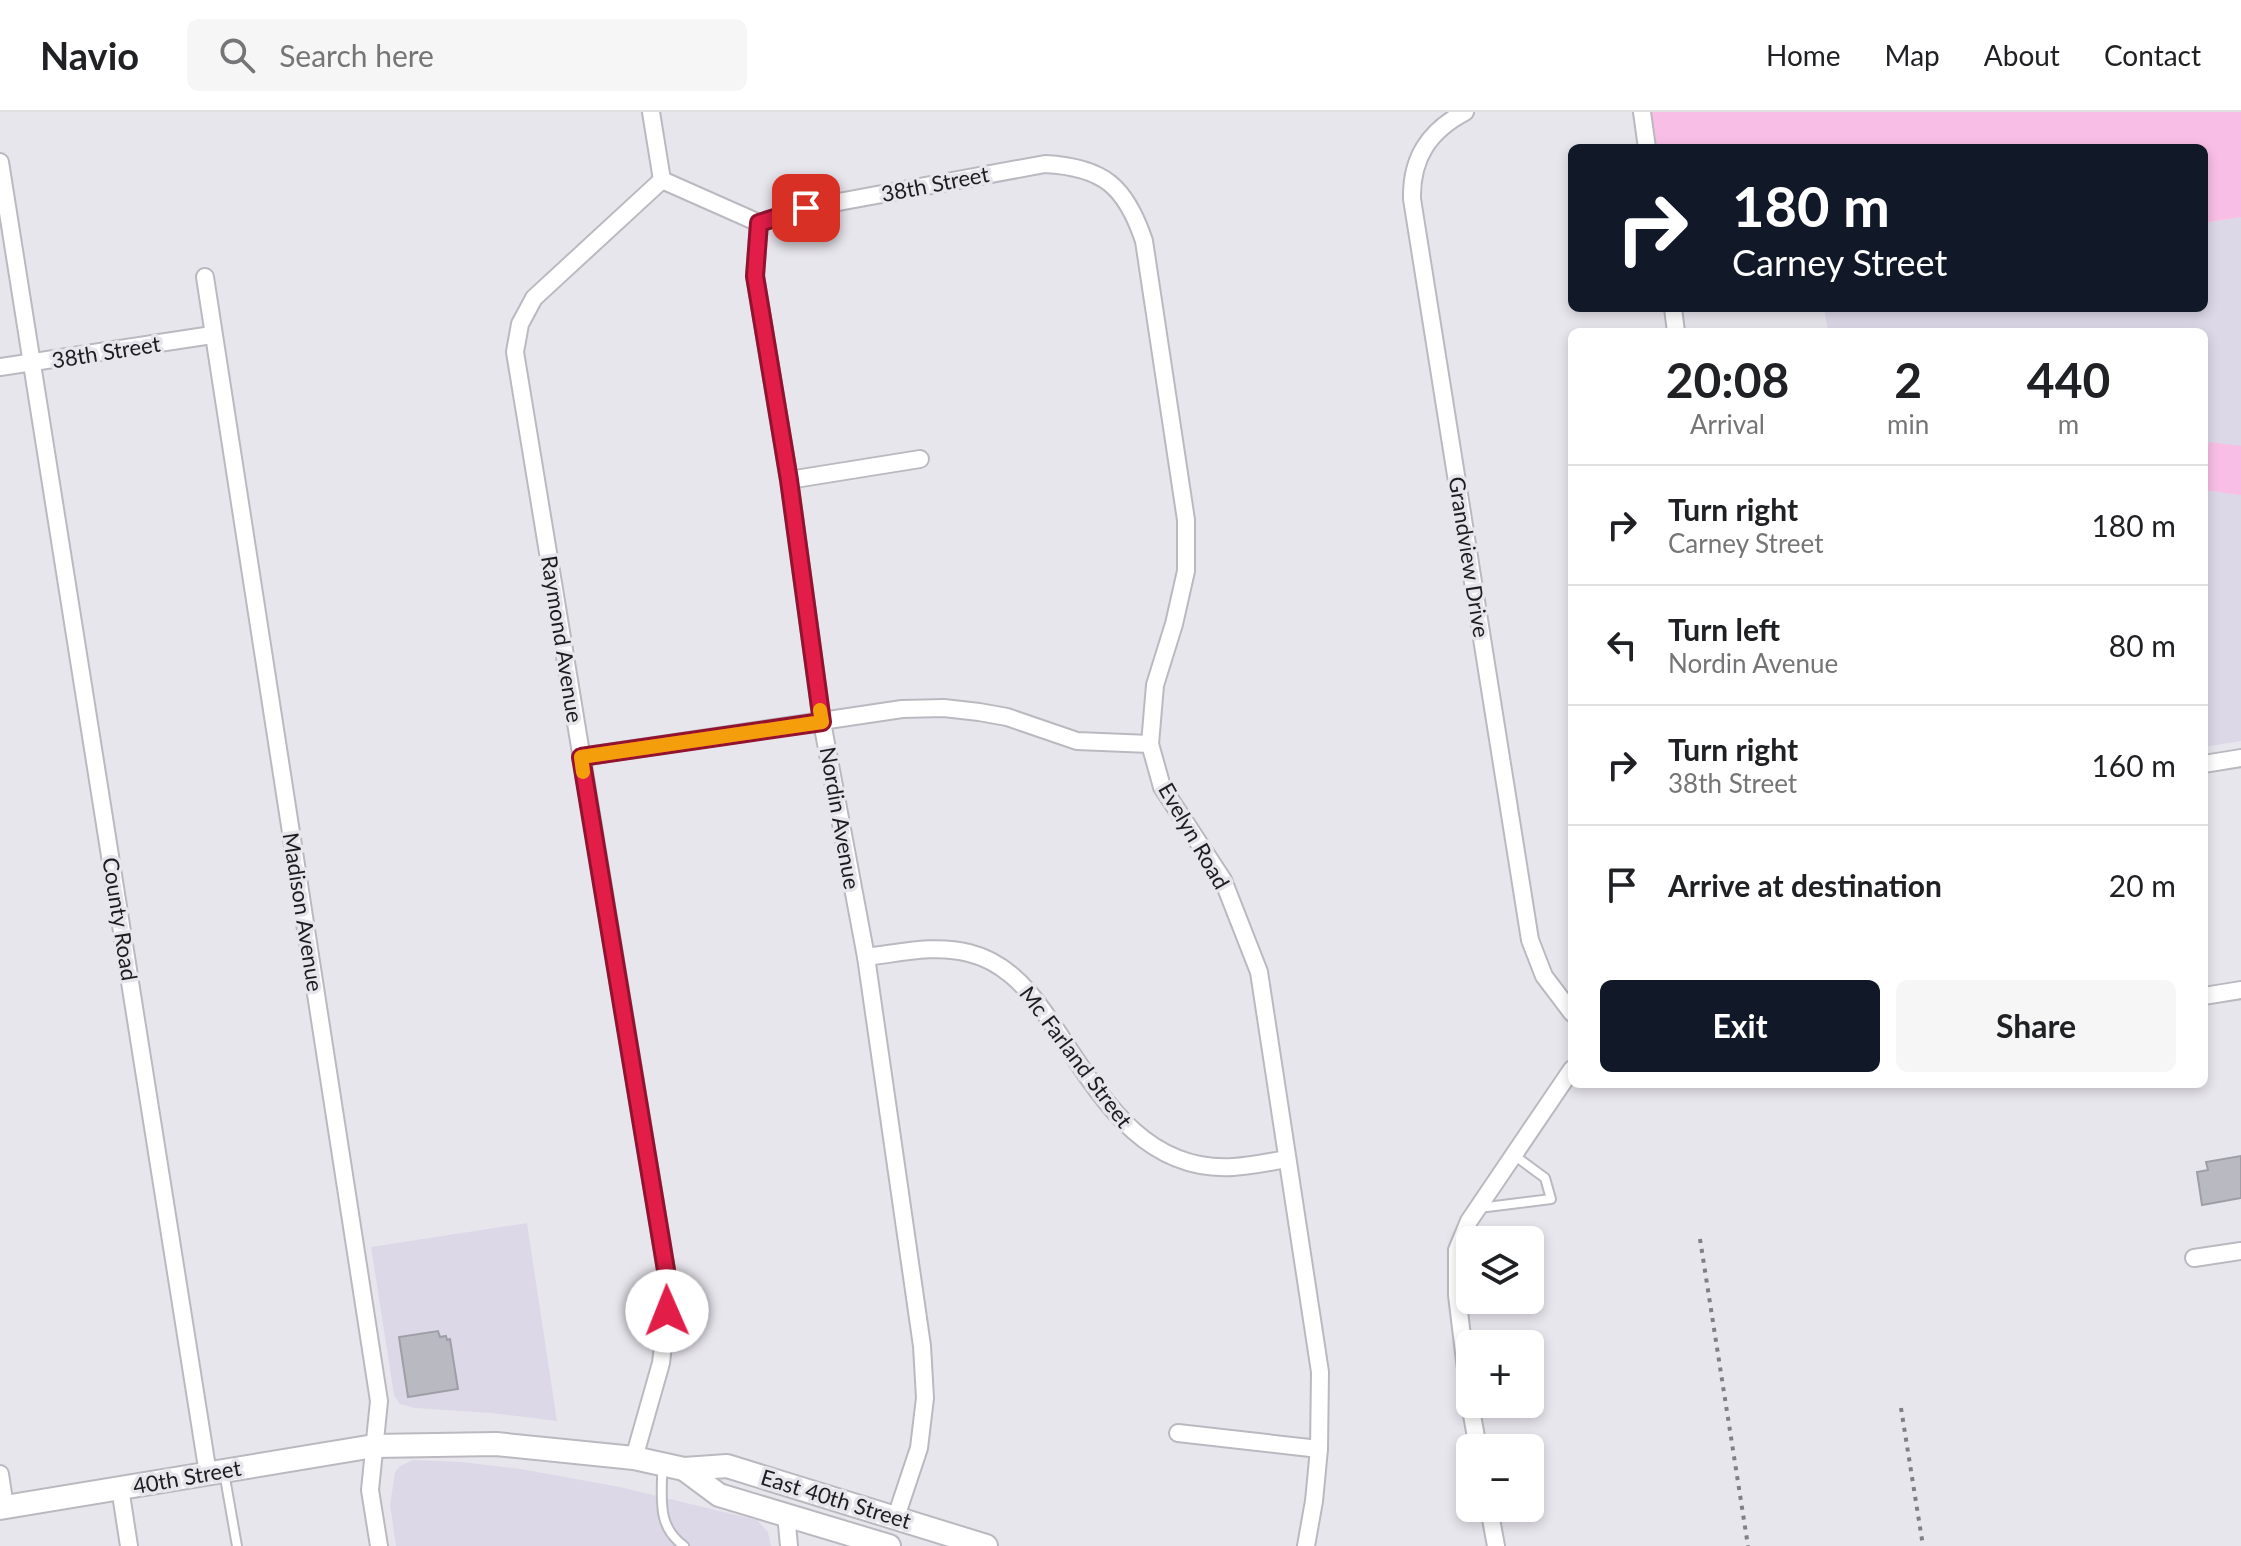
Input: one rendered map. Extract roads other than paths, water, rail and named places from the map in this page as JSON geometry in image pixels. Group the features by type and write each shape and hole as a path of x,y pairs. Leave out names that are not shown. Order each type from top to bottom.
{"main road":[{"name":"East 40th Street","path":"374,1446 496,1444 634,1458 673,1466 727,1466 986,1546"},
{"name":"40th Street","path":"3,1508 374,1446"},
{"name":"East 40th Street","path":"673,1466 719,1495 889,1546"}],"street":[{"path":"651,112 662,180 759,223"},
{"name":"Grandview Drive","path":"1465,112 1447,122 1427,141 1417,159 1412,179 1412,199 1530,940 1544,976 1568,1008"},
{"path":"1642,112 1646,144"},
{"path":"0,162 32,364"},
{"name":"38th Street","path":"759,223 806,208 1045,164 1069,165 1109,182"},
{"name":"Raymond Avenue","path":"634,1458 661,1363 667,1311 666,1270 515,352 520,324 534,298 662,180"},
{"name":"Evelyn Road","path":"1109,182 1126,198 1144,241 1186,520 1186,571 1155,685 1150,744 1162,787 1223,880 1259,972 1320,1372 1319,1449 1306,1546"},
{"name":"Nordin Avenue","path":"759,223 755,276 789,480 822,722 866,957 922,1346 925,1398 919,1448 896,1517"},
{"name":"Madison Avenue","path":"205,277 379,1401 370,1490 379,1543"},
{"name":"38th Street","path":"0,367 212,335"},
{"name":"County Road","path":"32,364 216,1472"},
{"path":"789,480 920,459"},
{"path":"581,757 902,709 944,708 1007,717 1077,741 1150,744"},
{"path":"2208,763 2241,758"},
{"name":"Mc Farland Street","path":"866,957 924,949 950,949 972,953 993,962 1014,976 1033,997 1116,1113 1148,1145 1187,1162 1208,1166 1232,1167 1287,1159"},
{"path":"2208,995 2241,990"},
{"path":"1461,1330 1457,1250 1478,1208 1568,1075"},
{"path":"2194,1258 2241,1251"},
{"path":"1178,1433 1319,1449"},
{"path":"0,1474 3,1508"},
{"path":"120,1488 129,1546"},
{"path":"786,1514 789,1546"},
{"path":"1492,1522 1496,1546"}],"lane":[{"path":"1478,1208 1551,1199 1545,1178 1514,1155"},
{"path":"673,1466 663,1522 671,1537 684,1546"},
{"path":"216,1472 237,1546"}]}
